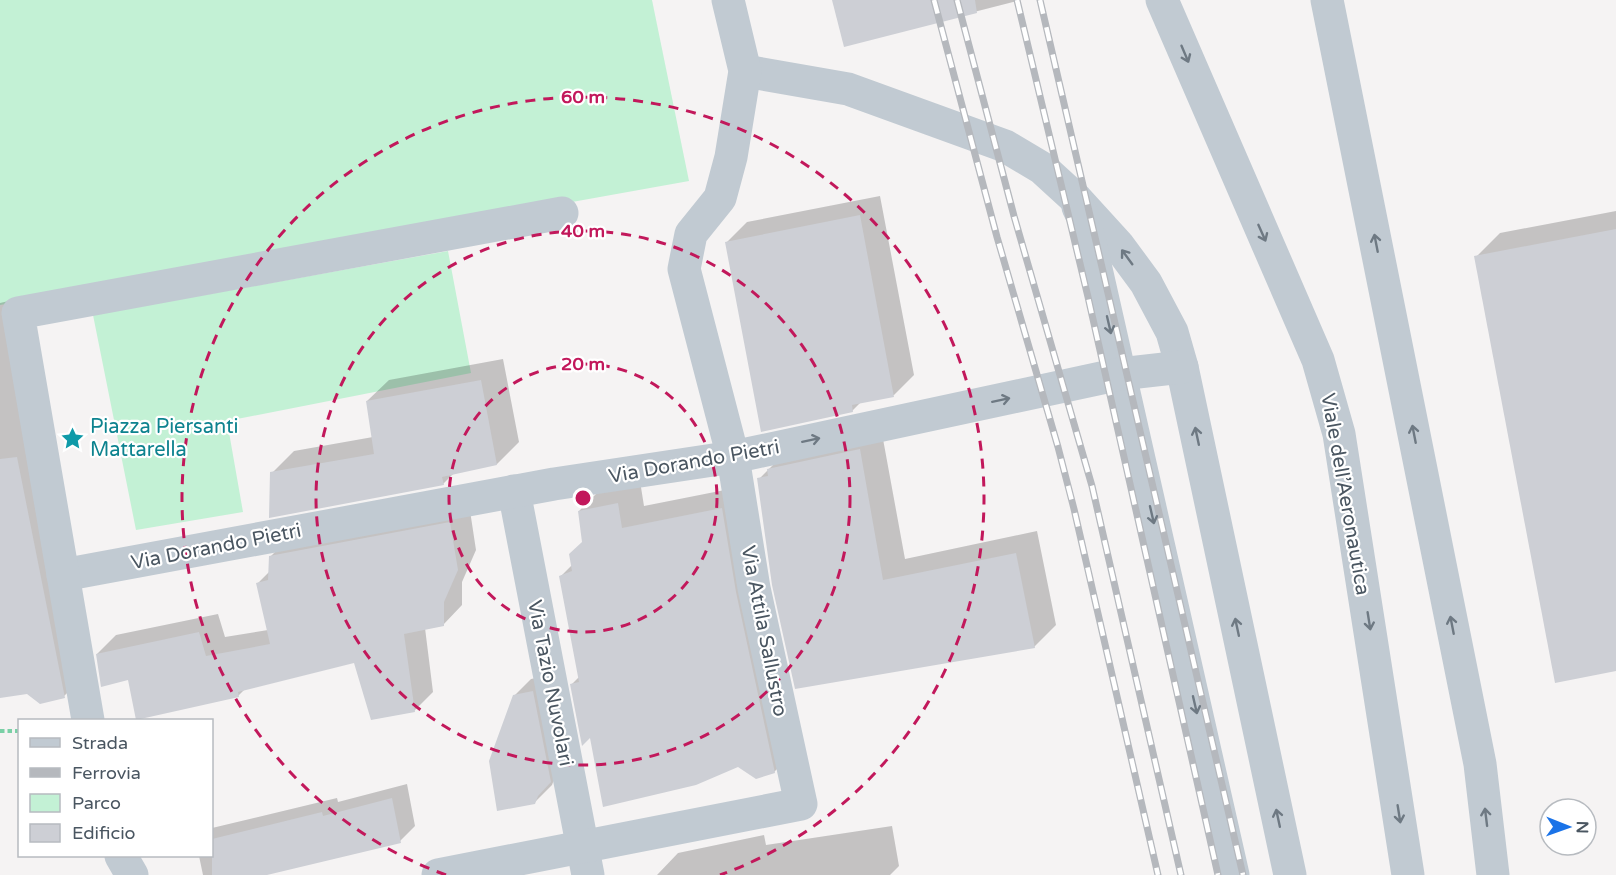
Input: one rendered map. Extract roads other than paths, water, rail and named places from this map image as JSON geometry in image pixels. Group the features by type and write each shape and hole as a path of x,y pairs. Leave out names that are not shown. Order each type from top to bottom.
{"street":[{"path":"728,0 745,71 848,89 1005,146 1042,168 1066,190 1118,244 1146,283 1172,332 1182,367 1290,875"},
{"name":"Viale dell’Aeronautica","path":"1162,0 1318,360 1329,396 1339,434 1408,875"},
{"path":"1327,0 1480,764 1493,875"},
{"name":"Via Attila Sallustro","path":"585,861 801,804 754,588 733,457 684,269 691,234 720,198 731,157 745,71"},
{"path":"1066,190 1082,215 1233,875"},
{"path":"88,719 18,313 562,213"},
{"name":"Via Dorando Pietri","path":"63,575 514,491 733,457 1120,374 1182,367"},
{"name":"Via Tazio Nuvolari","path":"514,491 585,861"},
{"path":"122,857 132,875"},
{"path":"438,875 585,861"}],"railway":[{"path":"934,0 997,237 1074,509 1158,875"},
{"path":"957,0 1014,216 1092,486 1181,875"},
{"path":"1017,0 1088,297 1218,875"},
{"path":"1040,0 1243,875"}],"place":[{"name":"Piazza Piersanti Mattarella","path":"72,438"}]}
